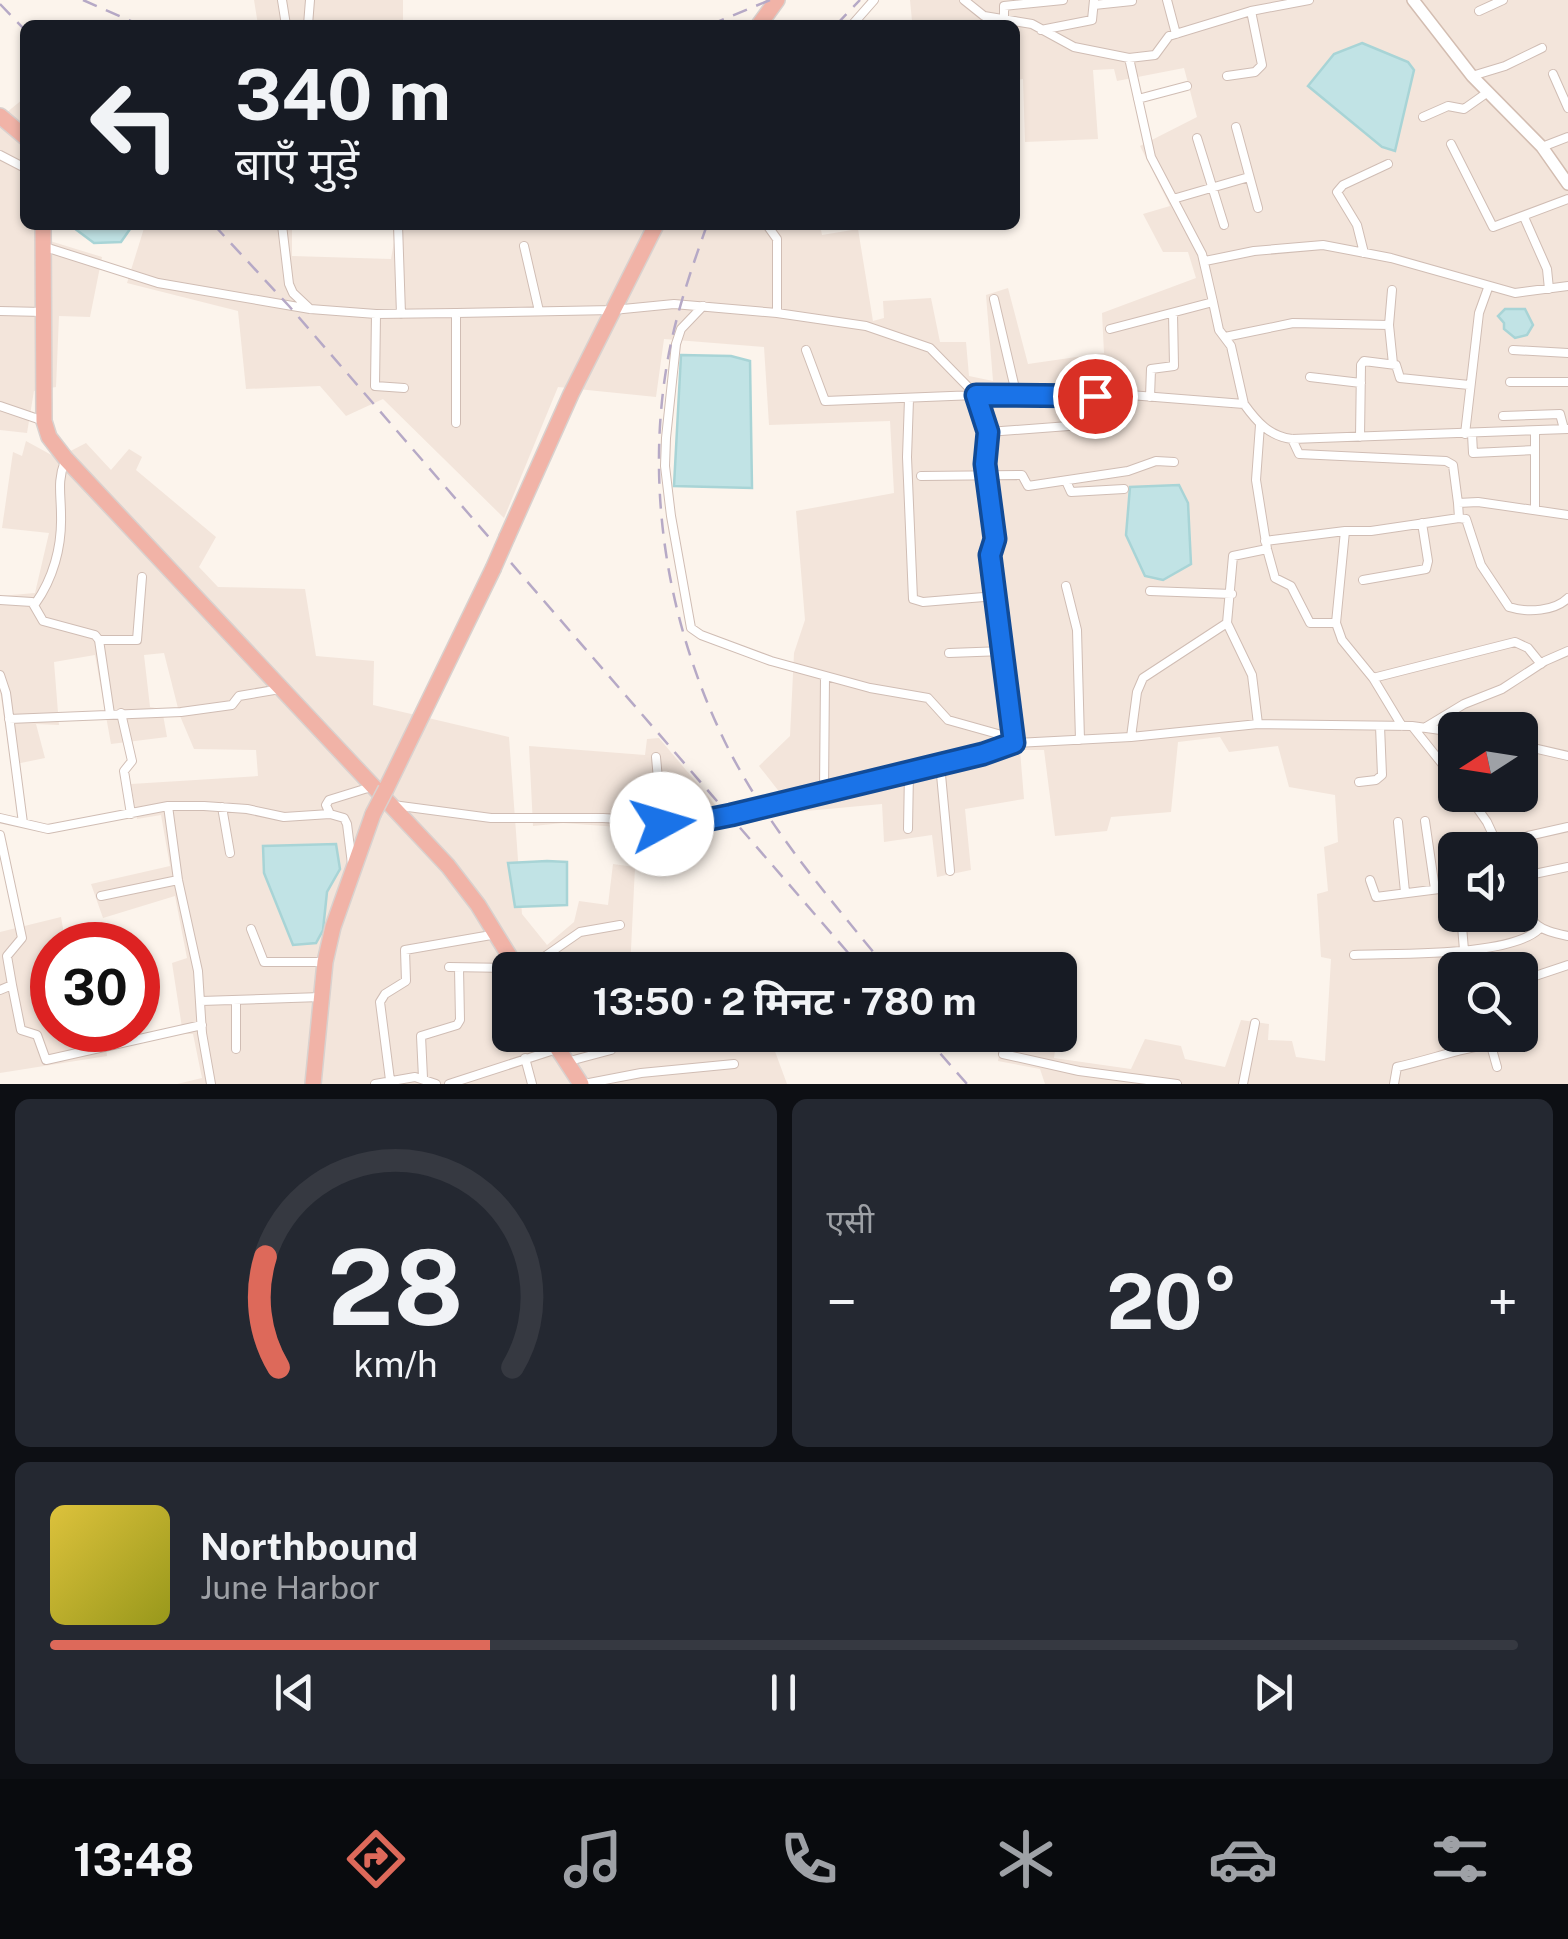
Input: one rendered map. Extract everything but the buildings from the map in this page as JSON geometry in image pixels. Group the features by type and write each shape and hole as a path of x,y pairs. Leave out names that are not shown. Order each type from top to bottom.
{"highway":[{"path":"762,20 777,0"},
{"path":"0,116 20,133"},
{"path":"43,230 44,421 48,437 462,882 508,952"},
{"path":"313,1084 325,962 352,868 373,814 493,569 571,394 653,230"},
{"path":"559,1052 582,1084"}],"street":[{"path":"856,20 874,0"},
{"path":"964,0 984,16 997,20"},
{"path":"1004,20 1004,6 1063,0"},
{"path":"1167,0 1176,34"},
{"path":"1020,23 1032,24 1074,47 1130,58 1155,55 1166,37 1250,11 1309,0"},
{"path":"1413,0 1472,76 1542,147 1568,184"},
{"path":"1479,11 1502,0"},
{"path":"1041,30 1092,20 1094,2 1132,1"},
{"path":"1227,76 1256,72 1262,66 1250,11"},
{"path":"1472,76 1506,66 1542,48"},
{"path":"1130,58 1151,158 1205,262 1220,330 1231,346 1244,404 1260,425 1292,440 1566,429 1560,414 1503,416"},
{"path":"1553,74 1568,108"},
{"path":"1138,99 1186,86"},
{"path":"1422,117 1448,106 1464,109 1488,92"},
{"path":"1236,126 1258,208"},
{"path":"1197,138 1224,226"},
{"path":"1542,147 1568,138"},
{"path":"1451,144 1490,224 1498,226 1524,218 1568,199"},
{"path":"1364,252 1357,225 1338,192 1342,185 1388,164"},
{"path":"1174,199 1250,177"},
{"path":"1524,218 1547,269 1549,289"},
{"path":"283,230 293,293 310,309"},
{"path":"398,230 401,314"},
{"path":"771,230 777,239 778,313"},
{"path":"1205,262 1254,251 1322,245 1454,274 1488,288 1515,293 1568,286"},
{"path":"44,246 158,283 310,309 401,314 613,310 674,304 778,313 866,326 903,336 940,356 976,395 988,432 987,476 995,539 990,555 1004,650 1011,744"},
{"path":"524,246 539,312"},
{"path":"1488,288 1478,313 1468,385 1472,453 1535,450"},
{"path":"1392,290 1390,325 1394,364 1400,378 1468,385"},
{"path":"994,299 1017,397"},
{"path":"1110,329 1213,302"},
{"path":"703,306 681,329 676,344 665,466 689,623 695,632 771,661 928,698 948,720 998,734 1011,744"},
{"path":"0,311 43,312"},
{"path":"1150,397 1151,369 1174,366 1173,312"},
{"path":"456,313 456,422"},
{"path":"376,314 375,386 404,388"},
{"path":"1225,337 1293,323 1390,325"},
{"path":"806,350 825,402 976,395 1150,397 1244,404"},
{"path":"1513,350 1568,353"},
{"path":"1360,436 1361,365 1364,361 1394,364"},
{"path":"1310,377 1361,383"},
{"path":"1510,382 1568,382"},
{"path":"909,399 907,457 913,598 923,602 996,596"},
{"path":"0,406 44,421"},
{"path":"988,432 1108,423"},
{"path":"1260,425 1256,480 1275,578 1291,586 1306,619 1315,624 1336,622"},
{"path":"1535,430 1535,510"},
{"path":"1292,440 1299,454 1446,461 1454,465 1459,518"},
{"path":"35,604 52,580 62,519 58,484 66,459"},
{"path":"922,476 1023,475 1028,486 1128,471 1156,461 1174,462"},
{"path":"1066,481 1070,492 1124,489"},
{"path":"1458,503 1568,515"},
{"path":"1258,724 1252,675 1227,623 1233,556 1266,545 1345,530 1459,518 1466,519 1480,565 1509,608 1525,611 1559,606 1568,598"},
{"path":"1363,580 1426,569 1422,523"},
{"path":"1345,530 1336,622 1342,640 1438,761"},
{"path":"100,640 137,640 142,576"},
{"path":"1066,586 1077,630 1080,740"},
{"path":"1150,592 1232,594"},
{"path":"0,600 35,604"},
{"path":"35,604 43,621 95,635 100,640 110,714"},
{"path":"1131,737 1137,692 1143,678 1227,623"},
{"path":"1373,678 1515,642 1528,648 1541,664"},
{"path":"949,653 1004,650"},
{"path":"1426,727 1568,651"},
{"path":"0,675 10,719 23,823"},
{"path":"824,792 826,676"},
{"path":"10,719 181,712 232,705 239,696 280,689"},
{"path":"121,714 132,761 124,771 132,814"},
{"path":"330,814 328,800 382,793 491,818 696,822 1011,744 1258,724 1438,729"},
{"path":"1359,782 1382,775 1380,726"},
{"path":"1538,750 1568,756"},
{"path":"656,757 662,824"},
{"path":"940,764 950,871"},
{"path":"908,828 909,771"},
{"path":"168,806 178,880 198,971 212,1084"},
{"path":"0,818 48,828 168,806 222,807 295,818 330,814 344,818 352,868"},
{"path":"222,807 230,854"},
{"path":"1425,820 1435,888"},
{"path":"1398,822 1405,892"},
{"path":"1538,834 1568,827"},
{"path":"0,836 22,938 8,956 21,1030 37,1036 46,1060 202,1025"},
{"path":"1538,873 1568,867"},
{"path":"101,896 178,880"},
{"path":"1370,880 1374,896 1438,888"},
{"path":"551,952 580,932 620,925"},
{"path":"251,929 264,962 325,962"},
{"path":"1354,955 1402,956 1464,950 1524,939 1539,929 1568,936"},
{"path":"1462,932 1464,950"},
{"path":"390,1080 380,1002 385,994 405,984 405,950 497,934"},
{"path":"1538,975 1568,964"},
{"path":"424,1078 421,1036 460,1020 454,967 492,968"},
{"path":"0,990 12,985"},
{"path":"201,1001 321,997"},
{"path":"236,1000 236,1049"},
{"path":"1243,1084 1255,1022"},
{"path":"449,1084 546,1052"},
{"path":"1394,1084 1395,1068 1449,1052"},
{"path":"1493,1052 1497,1067"},
{"path":"1003,1054 1079,1071 1177,1084"},
{"path":"525,1058 532,1084"},
{"path":"582,1084 640,1073 734,1064"},
{"path":"484,1070 486,1084"},
{"path":"640,1073 644,1084"},
{"path":"375,1084 424,1078 436,1084"}],"shaded area":[{"path":"254,0 403,0 403,20 257,20"},
{"path":"910,0 1568,0 1568,1084 1045,1084 1040,1069 998,1061 1000,1052 1055,1052 1054,1058 1131,1069 1145,1039 1181,1046 1185,1059 1225,1067 1241,1020 1269,1024 1268,1040 1292,1041 1296,1057 1325,1061 1331,959 1321,957 1317,894 1328,891 1324,847 1338,842 1335,795 1289,787 1278,746 1229,752 1220,737 1178,742 1171,812 1111,817 1107,831 1055,836 1044,750 1020,750 1024,799 965,809 971,870 937,877 932,835 884,842 882,804 795,812 759,766 790,736 794,653 805,620 796,511 894,493 890,421 769,425 764,347 664,339 656,397 558,387 504,518 383,399 346,416 320,386 246,389 238,311 127,283 143,230 292,230 292,256 391,259 396,230 821,230 822,235 858,230 873,321 884,318 883,301 931,298 940,342 966,342 969,376 993,381 986,295 1008,288 1028,364 1104,353 1102,313 1196,278 1188,252 1163,252 1143,214 1170,206 1140,146 1197,117 1184,68 1117,81 1114,69 1093,70 1098,139 1025,142 1020,20 912,20"},
{"path":"20,101 20,230 49,230 50,241 102,257 90,317 59,316 56,387 34,391 27,433 0,430 0,118"},
{"path":"26,441 57,458 86,443 111,470 129,449 142,457 136,470 216,537 199,567 218,587 305,589 316,656 374,661 373,705 509,737 522,914 547,945 574,922 579,901 608,905 613,864 635,867 631,952 492,952 492,1052 775,1052 787,1084 177,1084 202,1078 193,1034 183,1034 172,963 187,958 175,896 103,918 91,884 170,866 161,815 137,819 131,784 258,776 256,750 194,749 180,716 164,653 144,655 150,707 162,709 167,737 111,744 95,655 54,662 59,725 36,724 45,758 11,765 0,690 0,596 35,593 49,533 2,528 13,452 22,456"},
{"path":"659,738 728,820 658,830 563,823 533,826 529,746 645,755 647,739"},
{"path":"30,925 30,1052 107,1052 107,1056 0,1073 0,932"}],"water":[{"path":"1362,43 1408,62 1414,70 1395,151 1382,147 1308,86 1334,54"},
{"path":"77,230 129,230 121,242 94,243"},
{"path":"1505,309 1525,309 1533,325 1527,335 1515,338 1504,329 1498,316"},
{"path":"681,355 731,356 750,361 752,488 674,486"},
{"path":"1179,485 1188,503 1191,564 1163,580 1145,576 1126,535 1130,487"},
{"path":"336,844 340,869 327,892 323,930 316,943 293,945 264,873 263,846"},
{"path":"567,862 567,905 515,907 508,863"}],"railway":[{"path":"83,0 129,20"},
{"path":"722,20 770,0"},
{"path":"841,20 860,0"},
{"path":"0,4 20,25"},
{"path":"219,230 289,306 847,952"},
{"path":"705,230 674,328 661,413 661,512 677,609 708,703 744,778 802,863 874,952"},
{"path":"939,1052 967,1084"}],"route":[{"path":"662,824 731,815 983,754 1014,743 990,555 995,539 985,464 988,432 976,395 1095,396"}]}
